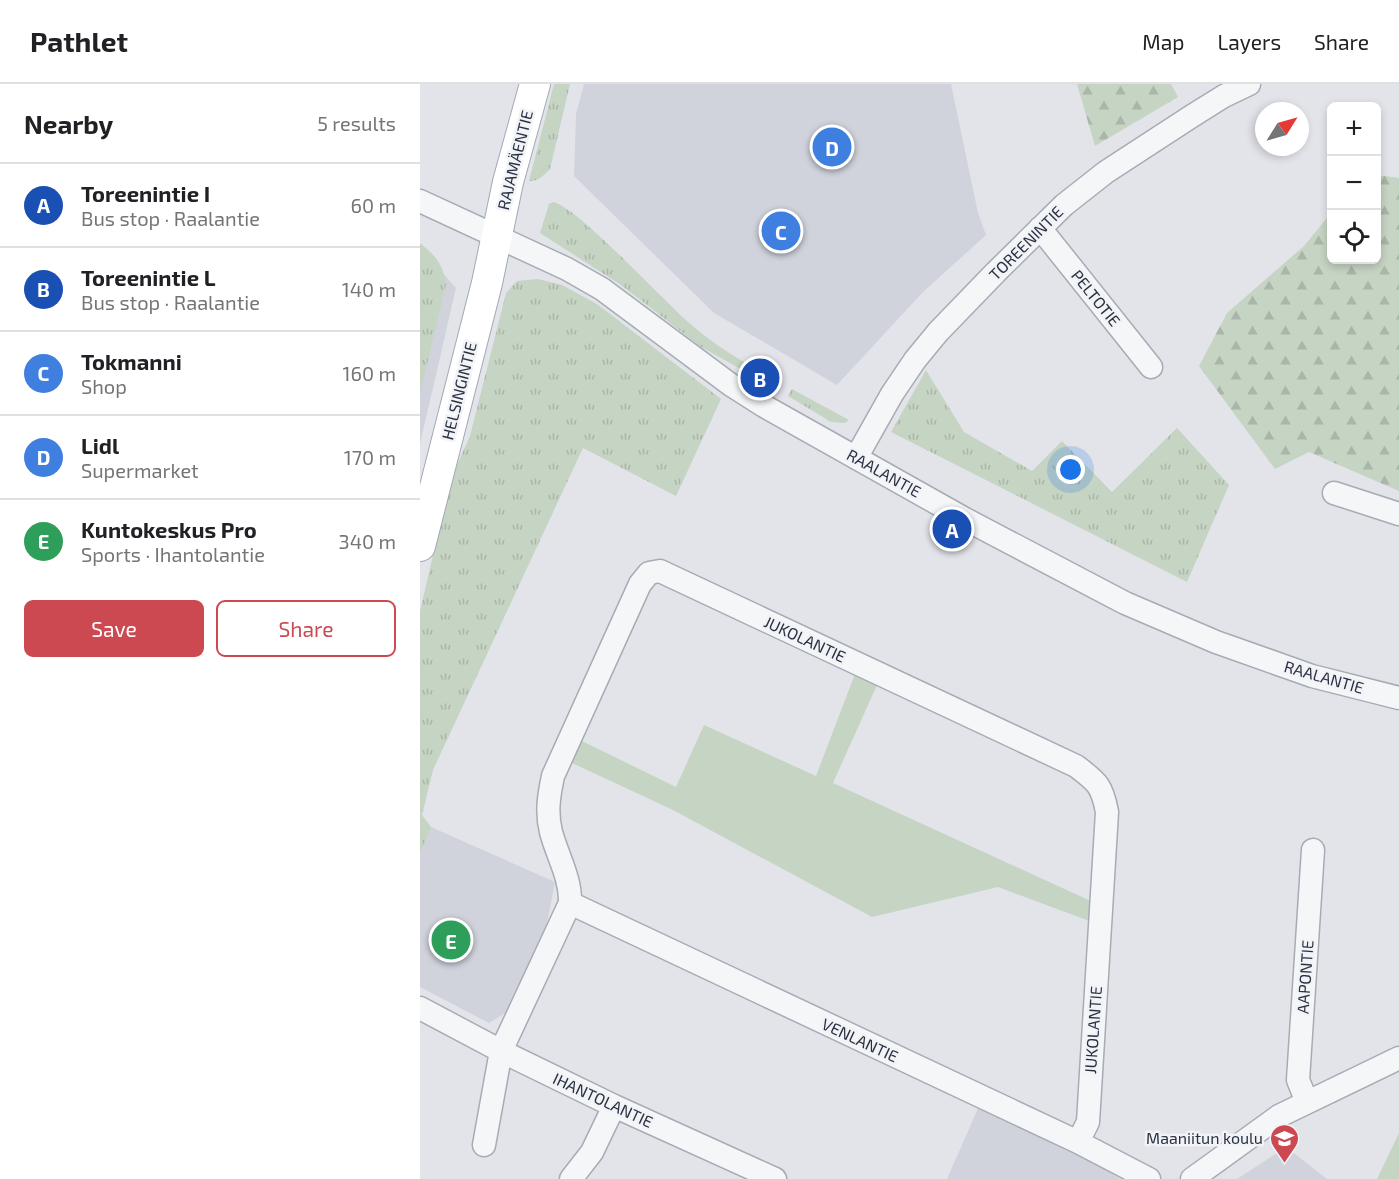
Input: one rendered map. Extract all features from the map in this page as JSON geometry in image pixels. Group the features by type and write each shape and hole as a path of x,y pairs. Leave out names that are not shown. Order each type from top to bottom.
{"main road":[{"name":"RAJAMÄENTIE","path":"496,236 535,84"},
{"name":"HELSINGINTIE","path":"420,546 496,236"}],"street":[{"name":"TOREENINTIE","path":"856,458 891,394 938,332 1064,205 1106,172 1224,96 1249,84"},
{"name":"RAALANTIE","path":"420,201 567,269 602,290 730,386 965,519 1125,603 1216,642 1312,676 1399,698"},
{"name":"PELTOTIE","path":"1040,228 1151,367"},
{"path":"1334,493 1399,514"},
{"name":"JUKOLANTIE","path":"570,903 571,890 551,830 547,805 553,777 640,584 649,573 660,571 1076,766 1093,779 1103,792 1107,812 1088,1122 1078,1142"},
{"name":"AAPONTIE","path":"1307,1102 1298,1080 1313,850"},
{"path":"484,1145 501,1051 570,903"},
{"name":"VENLANTIE","path":"570,903 1078,1142 1149,1179"},
{"name":"IHANTOLANTIE","path":"425,1012 614,1106 775,1179"},
{"path":"1192,1179 1279,1116 1399,1058"},
{"path":"571,1179 592,1152 614,1106"}],"shaded area":[{"path":"584,84 951,84 978,213 986,235 923,292 837,385 714,313 574,176 576,114"},
{"path":"420,251 456,288 420,444"},
{"path":"431,827 555,882 546,928 505,1013 489,1023 420,987 420,854"},
{"path":"979,1106 1087,1158 1120,1179 947,1179"},
{"name":"Maaniitun koulu","path":"1286,1147 1327,1179 1237,1179"}],"green space":[{"path":"554,84 570,84 550,169 538,179 529,181"},
{"path":"1077,84 1171,84 1178,97 1095,146"},
{"path":"1381,176 1399,178 1399,491 1309,452 1275,469 1199,366 1227,313 1304,246 1327,218 1327,264 1381,264"},
{"path":"553,202 580,219 695,328 751,366 748,373 701,347 621,285 540,233 549,204"},
{"path":"420,243 438,261 446,285 420,393"},
{"path":"538,279 562,285 597,304 721,399 676,496 583,448 433,770 422,815 431,827 420,854 420,611 451,478 470,436 506,293 517,281"},
{"path":"926,370 964,432 1032,471 1062,441 1112,492 1177,428 1229,485 1187,582 891,432"},
{"path":"792,389 849,420 845,423 831,422 788,396"},
{"path":"855,674 877,685 833,783 1095,903 1092,922 998,887 872,917 673,810 572,763 580,740 676,787 704,725 816,776"},
{"path":"1399,1133 1399,1179 1377,1179"}],"place":[{"name":"Lidl","path":"832,147"},
{"name":"Tokmanni","path":"781,231"},
{"name":"Toreenintie L","path":"760,378"},
{"name":"Toreenintie I","path":"952,529"},
{"name":"Kuntokeskus Pro","path":"451,940"},
{"name":"Maaniitun koulu","path":"1284,1164"}]}
